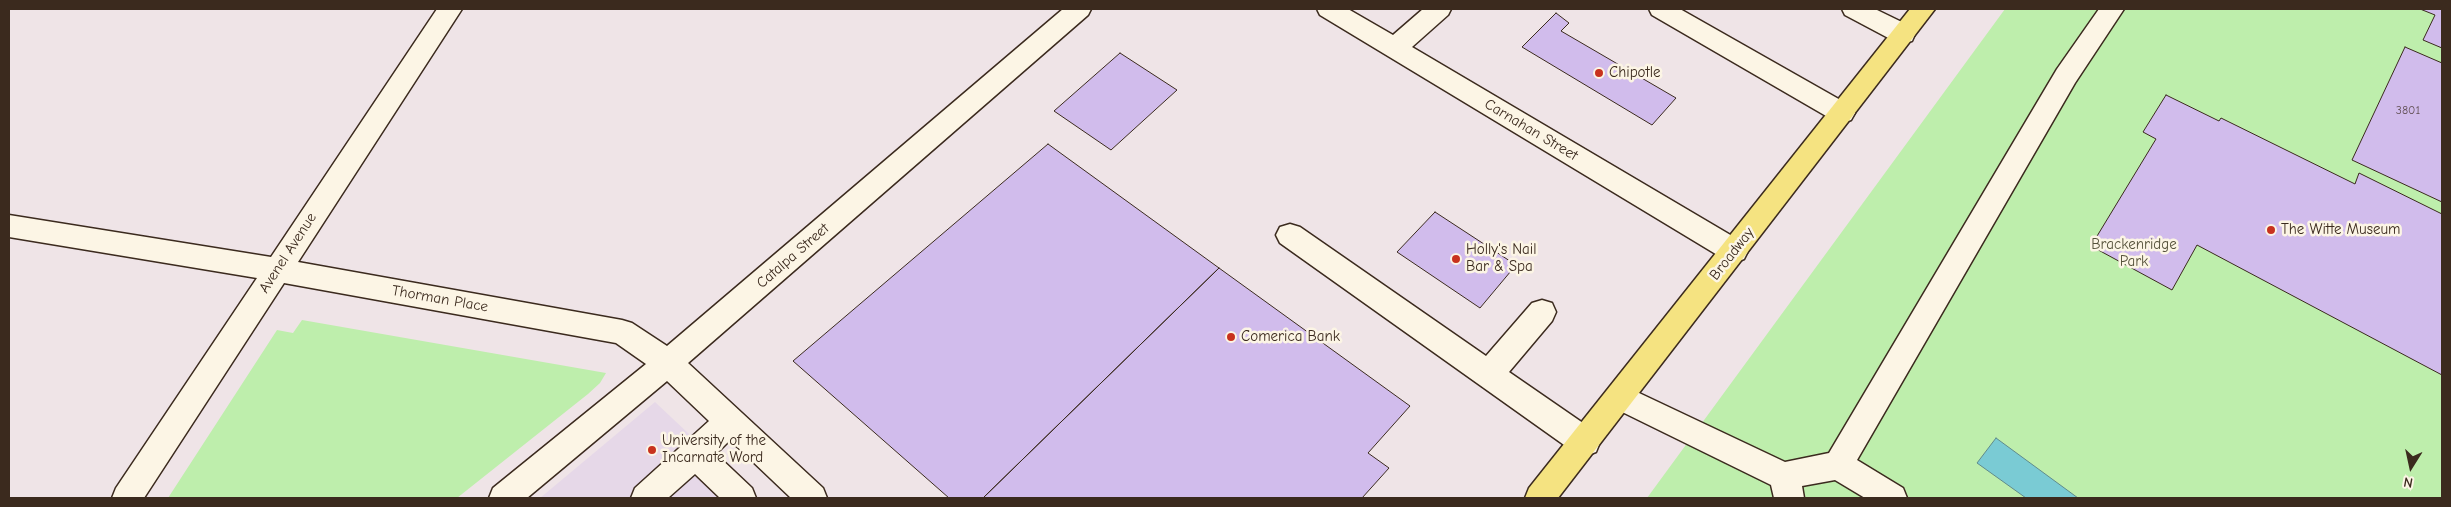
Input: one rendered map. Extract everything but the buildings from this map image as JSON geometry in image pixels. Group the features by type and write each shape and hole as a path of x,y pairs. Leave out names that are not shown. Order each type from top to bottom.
{"main road":[{"name":"Broadway","path":"1540,498 1923,9"}],"street":[{"name":"Avenel Avenue","path":"127,498 450,9"},
{"name":"Catalpa Street","path":"504,498 668,363 1079,9"},
{"name":"Carnahan Street","path":"1329,9 1734,251"},
{"path":"1395,48 1439,9"},
{"path":"1661,9 1842,112"},
{"path":"1854,9 1903,34"},
{"path":"1620,396 1786,487 1838,465 2066,76 2112,9"},
{"name":"Thorman Place","path":"9,226 277,270 622,332 668,363 730,421 801,495"},
{"path":"1290,235 1585,442"},
{"path":"1489,374 1542,312"},
{"path":"646,498 730,421"},
{"path":"695,454 741,498"},
{"path":"1838,465 1892,498"}],"shaded area":[{"name":"University of the Incarnate Word","path":"655,402 757,498 540,498"}],"green space":[{"name":"Brackenridge Park","path":"2005,9 2442,9 2442,498 1647,498"},
{"path":"302,320 606,373 600,383 588,394 457,498 168,498 277,330 293,333"}],"water":[{"path":"1996,438 2078,498 2026,498 1977,463"}],"place":[{"name":"Chipotle","path":"1599,73"},
{"name":"The Witte Museum","path":"2271,230"},
{"name":"Holly's Nail Bar & Spa","path":"1456,259"},
{"name":"Comerica Bank","path":"1231,337"},
{"name":"University of the Incarnate Word","path":"652,450"}]}
